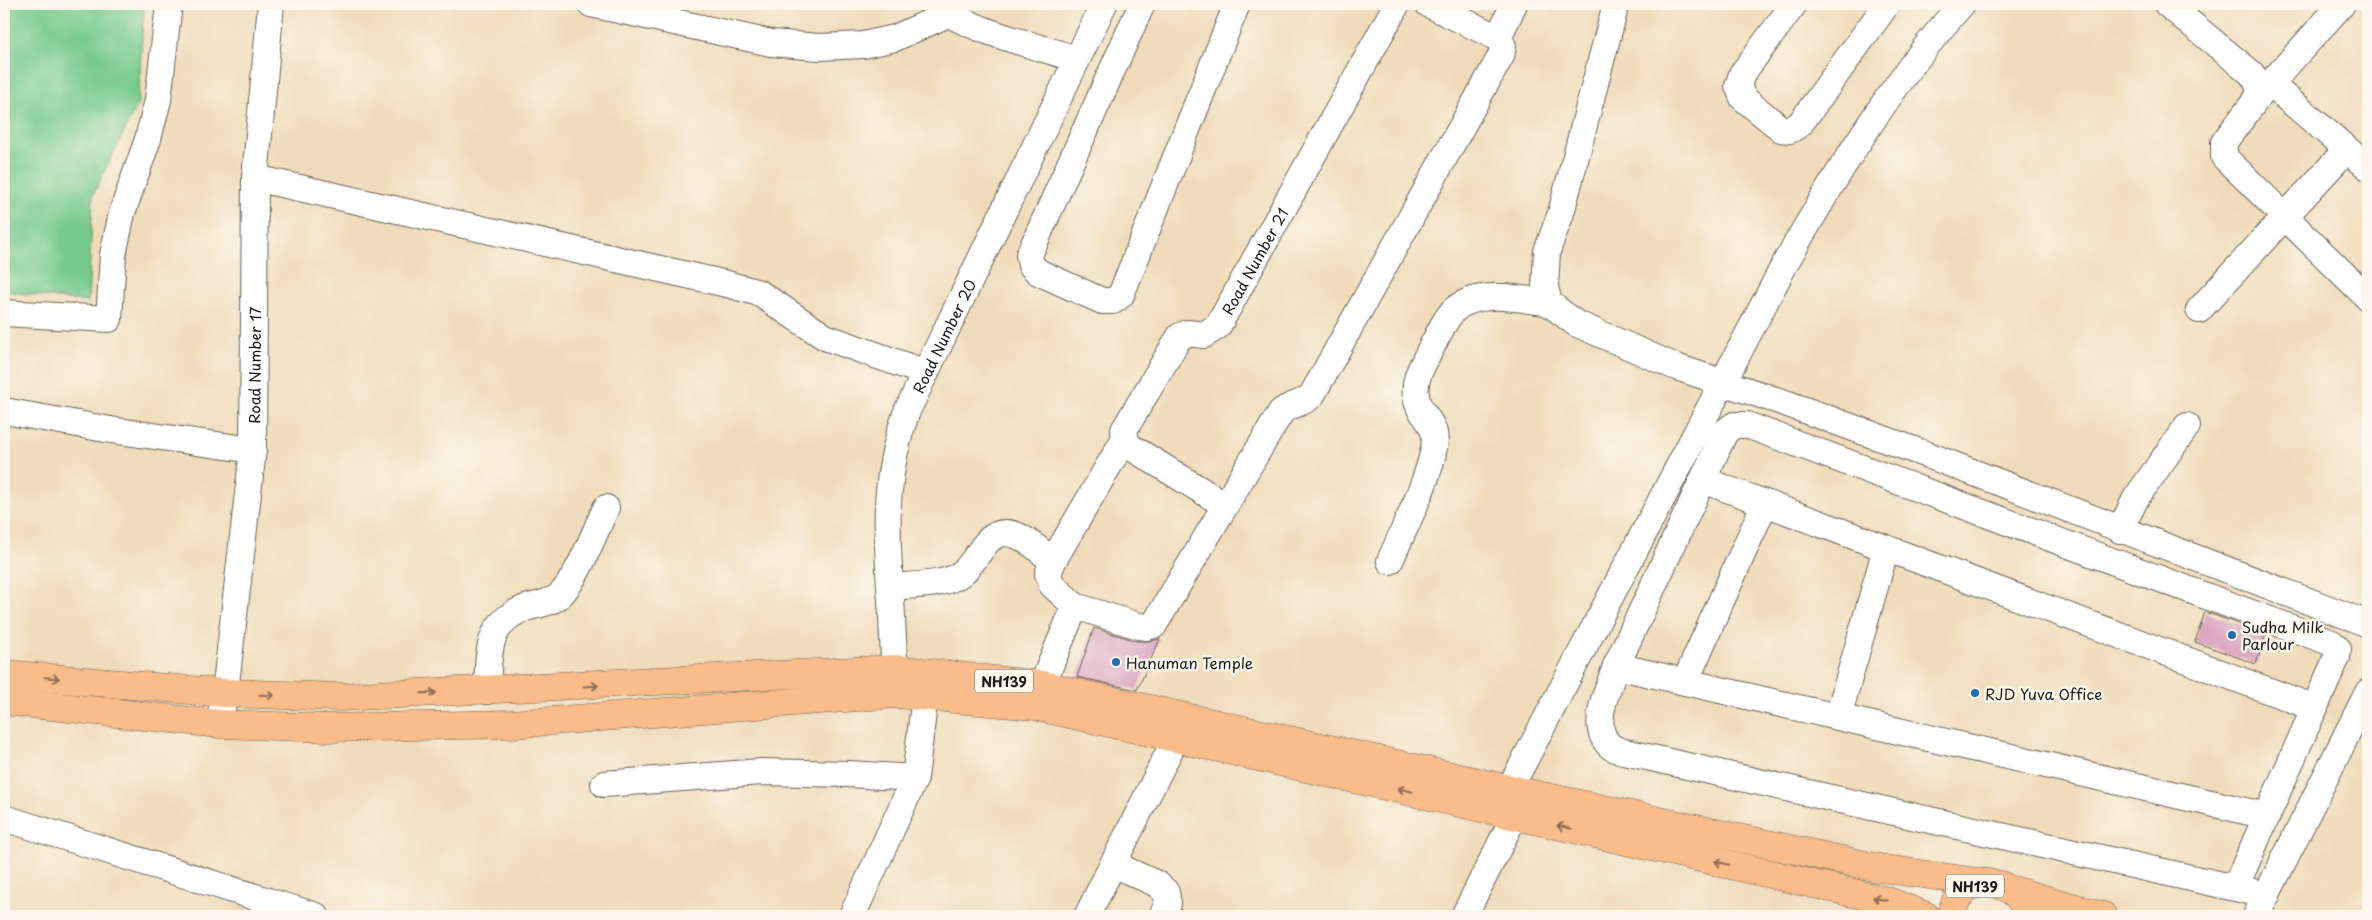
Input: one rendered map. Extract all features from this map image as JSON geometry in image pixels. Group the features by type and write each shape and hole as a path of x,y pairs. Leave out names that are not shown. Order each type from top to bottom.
{"highway":[{"name":"NH139","path":"4,674 225,693 339,697 487,691 895,682 1039,696 1507,805 1888,901 1926,916"},
{"name":"NH139","path":"4,701 219,724 328,728 512,724 895,682 925,696 1039,696 1176,738 1507,805 1880,868 2000,884 2013,890 2103,916"},
{"name":"NH139","path":"1952,916 1959,898 1970,888 1985,883"},
{"name":"NH139","path":"2013,890 2024,901 2029,916"}],"street":[{"path":"4,313 109,319 113,255 122,214 148,139 158,100 169,4"},
{"name":"Road Number 17","path":"219,724 225,693 253,450 255,178 271,4"},
{"path":"590,4 771,43 819,47 863,46 895,38 941,9 1076,59"},
{"name":"Road Number 20","path":"895,682 887,551 889,478 895,442 906,411 1104,4"},
{"path":"1142,4 1029,255 1031,265 1038,272 1102,301 1113,301 1121,295 1236,4"},
{"name":"Road Number 21","path":"1124,438 1124,430 1180,336 1187,333 1204,335 1218,326 1397,4"},
{"path":"1224,505 1129,446 1124,438 1053,561 1048,574 1052,585 1075,606 1139,626 1147,627 1154,625 1281,412 1287,406 1307,401 1312,395 1501,56 1503,46 1498,38 1428,4"},
{"path":"1498,38 1514,4"},
{"path":"1548,303 1545,287 1547,250 1561,213 1616,4"},
{"path":"1794,4 1742,74 1738,86 1742,98 1781,129 1790,130 1800,124 1888,4"},
{"path":"1464,916 1507,805 1723,383 1792,253 1854,148 1900,82 1962,4"},
{"path":"2167,4 2251,73 2260,88 2347,149 2368,167"},
{"path":"2342,4 2264,90 2224,142 2224,157 2368,298"},
{"path":"2199,310 2347,149"},
{"path":"255,178 728,284 759,293 825,337 926,373"},
{"path":"1390,561 1419,493 1434,449 1435,435 1432,424 1416,400 1416,378 1441,328 1454,310 1473,300 1501,298 1548,303 1559,313 1583,327 1676,367 1788,404 1915,450 2368,624"},
{"path":"4,411 111,430 253,450"},
{"path":"2236,888 2337,657 2338,649 2332,643 1747,425 1734,425 1725,432 1616,666 1603,704 1601,727 1609,745 1620,751 2236,888 2261,905 2368,692"},
{"path":"2120,530 2136,498 2187,426"},
{"path":"1703,480 2315,708"},
{"path":"1685,682 1765,503"},
{"path":"487,691 490,650 497,628 508,616 558,597 568,585 606,508"},
{"path":"890,587 949,581 962,574 989,540 997,534 1010,533 1021,537 1053,561"},
{"path":"1838,717 1886,548"},
{"path":"1039,696 1075,606"},
{"path":"1616,666 2267,816"},
{"path":"852,916 915,778 925,696"},
{"path":"1087,916 1176,738"},
{"path":"604,784 761,772 915,778"},
{"path":"4,818 316,916"},
{"path":"1113,864 1157,884 1166,892 1168,903 1162,916"}],"green space":[{"path":"4,4 144,4 138,103 93,195 88,302 4,291"}],"building":[{"name":"Sudha Milk Parlour","path":"2205,612 2266,634 2256,664 2195,642"},
{"name":"Hanuman Temple","path":"1094,628 1137,641 1160,639 1137,690 1077,677"}],"place":[{"name":"Sudha Milk Parlour","path":"2232,635"},
{"name":"Hanuman Temple","path":"1116,662"},
{"name":"RJD Yuva Office","path":"1975,693"}]}
